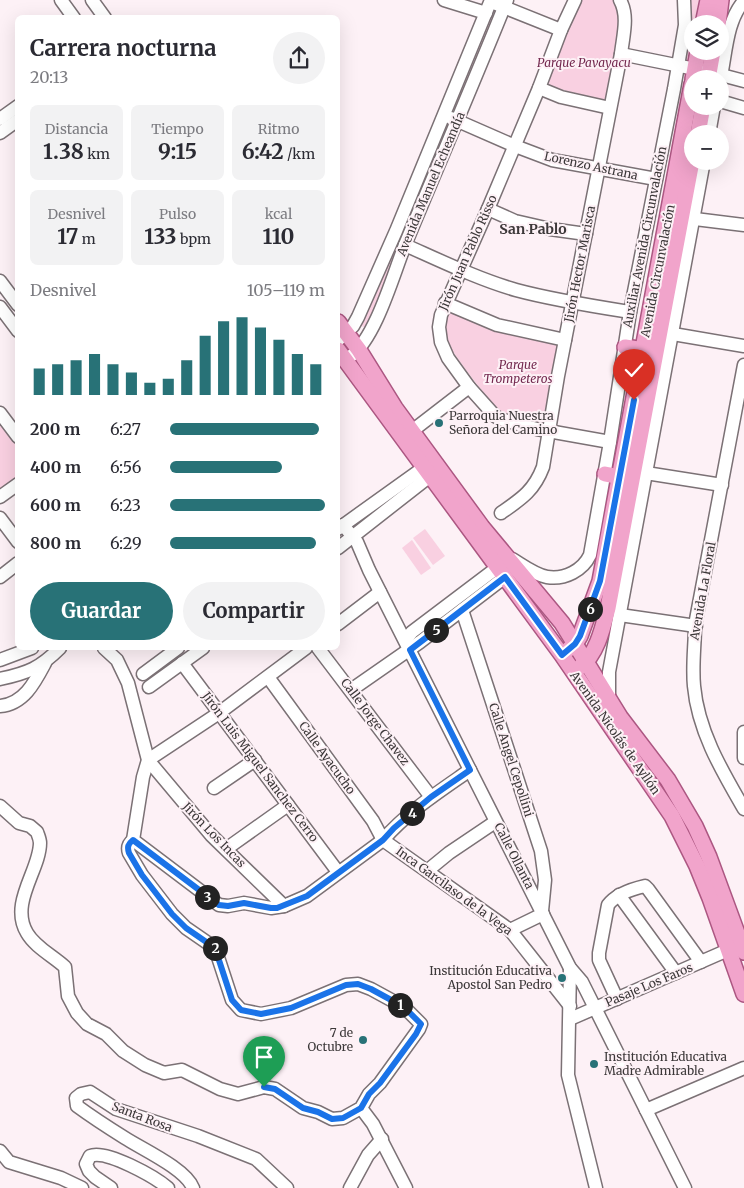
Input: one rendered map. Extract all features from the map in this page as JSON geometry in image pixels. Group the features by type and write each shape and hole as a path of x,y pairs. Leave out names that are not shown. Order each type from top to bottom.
{"main road":[{"path":"706,15 708,0"},
{"path":"720,15 722,0"},
{"name":"Avenida Circunvalación","path":"711,70 718,60"},
{"name":"Avenida Circunvalación","path":"562,655 575,644 600,581 612,476 644,350 695,115"},
{"name":"Avenida Circunvalación","path":"587,662 596,646 608,608 688,218 691,170"},
{"name":"Avenida Nicolás de Ayllón","path":"340,332 359,350 395,408 482,527 503,567 562,623 609,699 637,740 668,780 695,826 709,857 739,954 744,994"},
{"path":"625,347 644,350"},
{"name":"Avenida Nicolás de Ayllón","path":"341,355 426,472 503,567 572,672 672,816 739,954"},
{"path":"572,672 587,662"}],"street":[{"path":"61,0 72,15"},
{"path":"92,0 103,15"},
{"path":"444,0 489,5 506,4 561,30"},
{"name":"Jirón Juan Pablo Risso","path":"575,0 561,30 540,88 445,304 439,327 441,342 448,358 469,387 495,416 500,419 548,431 610,442"},
{"name":"Jirón Hector Marisca","path":"501,513 529,492 538,480 542,467 620,54 625,18 620,0"},
{"name":"Auxiliar Avenida Circunvalación","path":"503,567 548,577 566,575 587,562 593,545 612,476 610,442 630,312 685,25 684,0"},
{"path":"729,35 737,9 744,1"},
{"name":"Avenida Manuel Echeandía","path":"341,355 359,350 372,331 405,245 506,4"},
{"name":"Avenida Manuel Echeandía","path":"340,332 353,326 358,317 489,5"},
{"path":"620,54 678,65 686,70"},
{"path":"729,81 744,82"},
{"path":"674,89 684,86"},
{"path":"540,88 562,97 610,108"},
{"path":"729,103 744,108"},
{"path":"0,119 15,108"},
{"name":"Lorenzo Astrana","path":"443,114 514,146 552,160 656,179"},
{"path":"0,133 15,122"},
{"path":"609,699 609,672 673,334 688,218 701,170"},
{"path":"408,200 422,206"},
{"path":"488,209 515,221 550,229 586,234"},
{"path":"688,218 744,225"},
{"path":"405,245 461,270 516,290 572,303 630,312"},
{"path":"0,281 15,300"},
{"path":"15,304 2,309 15,327"},
{"path":"445,304 498,325 565,340"},
{"path":"673,334 744,346"},
{"name":"Avenida La Floral","path":"744,365 696,626 693,663 694,687 706,734 721,769 744,809"},
{"path":"412,431 469,387"},
{"path":"0,413 15,433"},
{"path":"340,527 426,472"},
{"path":"340,547 426,472"},
{"path":"646,474 722,485"},
{"path":"0,497 15,486"},
{"path":"0,518 15,538"},
{"name":"Calle Ollanta","path":"340,527 353,537 570,968 582,982 685,1188"},
{"path":"0,577 15,565"},
{"path":"351,690 407,645 462,610 503,567"},
{"path":"407,645 412,632 503,567"},
{"path":"340,622 380,592"},
{"name":"Calle Angel Cepollini","path":"462,610 541,851 545,880 543,912"},
{"path":"620,615 696,626"},
{"path":"0,660 27,650"},
{"path":"0,706 16,702 29,691 45,663 58,650"},
{"path":"0,806 19,823 30,826 37,832 40,843 26,887 21,921 28,934 64,967 68,996 77,1013 87,1024 106,1034 123,1051 145,1065 164,1073 182,1070 220,1089 238,1094 264,1087 275,1089 303,1108 318,1112 332,1119 343,1118 361,1108 369,1094 380,1083 419,1029 421,1024 417,1018 404,1007 365,986 346,985 291,1008 261,1014 241,1010 232,1000 215,948 186,928 161,902 129,853 129,843 133,840 143,777 148,760 128,683 117,660 106,650"},
{"path":"143,674 174,650"},
{"path":"149,687 200,650"},
{"path":"148,760 219,713 303,650"},
{"name":"Calle Jorge Chavez","path":"320,650 431,797"},
{"path":"0,679 21,675 45,663"},
{"name":"Jirón Luis Miguel Sanchez Cerro","path":"182,663 338,872"},
{"name":"Calle Ayacucho","path":"268,677 373,821 383,840"},
{"path":"744,732 744,758"},
{"name":"Jirón Los Incas","path":"148,760 211,835 284,906"},
{"path":"214,788 255,760"},
{"path":"383,840 394,828 431,797 470,770"},
{"path":"226,849 288,805"},
{"path":"427,871 449,853 496,822"},
{"name":"Inca Garcilaso de la Vega","path":"133,840 219,905 228,906 244,903 271,908 284,906 307,896 383,840 510,930 570,1013"},
{"path":"617,999 598,953 608,904 619,895 645,886 701,962"},
{"path":"619,895 676,973"},
{"path":"510,930 543,912"},
{"name":"Pasaje Los Faros","path":"570,1013 595,1008 701,962 739,954"},
{"path":"570,968 569,1086 596,1188"},
{"path":"646,1110 744,1068"},
{"name":"Santa Rosa","path":"193,1188 175,1169 105,1126 77,1106 76,1098 81,1094 90,1092 116,1109 237,1150 256,1159 287,1188"},
{"path":"361,1108 373,1124 406,1188"},
{"path":"350,1188 368,1155 382,1140"},
{"path":"0,1151 9,1162 61,1178 82,1188"},
{"path":"111,1188 89,1172 86,1164 90,1156 99,1155 125,1164 157,1179 168,1188"}],"green space":[{"name":"Parque Pavayacu","path":"582,0 616,0 620,15 607,98 603,100 551,87 547,80"},
{"path":"687,0 702,0 701,15 686,15"},
{"path":"490,16 494,18 456,111 452,109"},
{"path":"684,32 684,60 693,61 681,64"},
{"path":"410,205 417,211 367,326 358,325"},
{"name":"Parque Trompeteros","path":"450,307 564,340 546,423 540,426 504,413 481,390 445,337 444,325"},
{"path":"0,421 15,440 15,479 0,490"},
{"path":"425,529 445,556 433,565 413,538"},
{"path":"412,540 431,568 421,575 402,548"}],"place":[{"name":"Parroquia Nuestra Señora del Camino","path":"439,423"},
{"name":"Institución Educativa Apostol San Pedro","path":"562,978"},
{"name":"7 de Octubre","path":"363,1040"},
{"name":"Institución Educativa Madre Admirable","path":"594,1064"}],"district":[{"name":"San Pablo","path":"533,229"}],"route":[{"path":"264,1087 275,1089 303,1108 318,1112 332,1119 348,1116 361,1108 369,1094 380,1083 416,1034 421,1024 404,1007 358,984 346,985 304,1004 261,1014 237,1008 226,985 215,948 186,928 161,902 129,853 129,843 133,840 148,850 219,905 228,906 244,903 277,908 307,896 383,840 394,828 431,797 470,770 410,650 505,577 562,655 575,644 580,636 600,581 634,400"}]}
